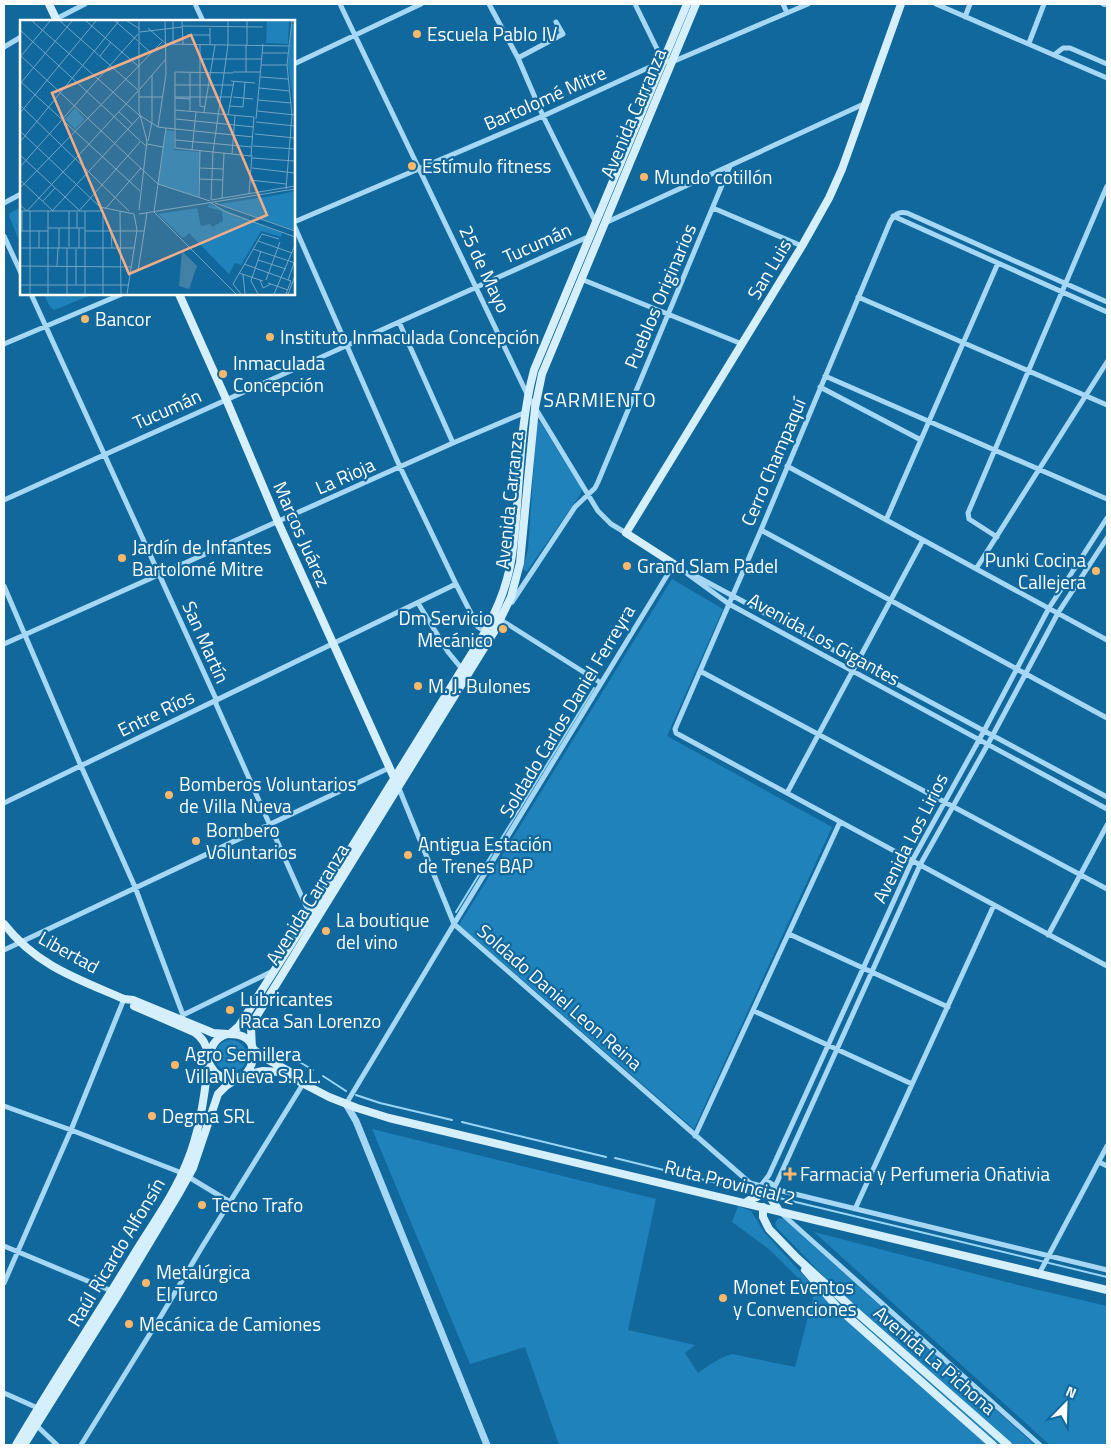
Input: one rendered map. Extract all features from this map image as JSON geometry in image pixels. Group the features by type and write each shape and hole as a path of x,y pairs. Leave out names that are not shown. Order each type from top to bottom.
{"main road":[{"path":"49,4 55,20"},
{"name":"Avenida Carranza","path":"668,62 687,4"},
{"name":"Avenida Carranza","path":"229,1034 240,1026 503,616 511,597 520,563 535,408 542,374 581,279 600,223 668,62 696,4"},
{"name":"San Luis","path":"626,533 802,246 828,198 839,176 901,4"},
{"name":"Avenida Carranza","path":"253,1049 251,1028 253,1022 316,920 485,632 502,596 511,563 526,412 534,370 590,236 600,223"},
{"name":"Marcos Juárez","path":"179,295 278,522 396,783"},
{"name":"25 de Mayo","path":"626,533 674,564"},
{"name":"Libertad","path":"4,924 20,943 48,964 124,999 131,1005 194,1032 205,1042 208,1059"},
{"name":"Libertad","path":"124,999 133,1000 182,1017 213,1033 229,1034"},
{"path":"229,1034 242,1036 253,1049 265,1058 346,1104 314,1090 281,1072 263,1071 229,1079 221,1076 214,1071 208,1059 210,1049 220,1037 229,1034"},
{"path":"241,1077 252,1066 254,1058 253,1049"},
{"name":"Raúl Ricardo Alfonsín","path":"185,1175 203,1099 208,1059"},
{"name":"Raúl Ricardo Alfonsín","path":"24,1445 34,1423 197,1157 218,1094 226,1086 241,1077"},
{"name":"Ruta Provincial 2","path":"346,1104 367,1112 412,1124 779,1210 1107,1290"},
{"path":"745,1203 757,1197 766,1189 770,1199 779,1210"},
{"name":"Avenida La Pichona","path":"763,1207 763,1217 769,1229 797,1258 1008,1445"},
{"name":"Avenida La Pichona","path":"797,1258 814,1282 838,1308 992,1445"},
{"name":"Raúl Ricardo Alfonsín","path":"16,1445 34,1423"}],"street":[{"path":"57,20 85,4"},
{"path":"195,4 202,20"},
{"name":"25 de Mayo","path":"340,4 528,396 598,511 626,533"},
{"path":"295,64 421,4"},
{"path":"489,4 518,58 543,116 600,223 730,166 866,103"},
{"path":"636,4 668,62"},
{"path":"783,4 787,13"},
{"name":"Bartolomé Mitre","path":"295,224 420,168 808,4"},
{"path":"936,4 1107,78"},
{"path":"965,17 970,4"},
{"path":"1029,43 1044,4"},
{"path":"1103,4 1107,5"},
{"path":"518,58 563,34 556,22"},
{"path":"4,47 20,39"},
{"path":"1054,54 1062,48 1070,48 1107,64"},
{"name":"Pueblos Originarios","path":"503,616 575,507 595,488 730,166"},
{"path":"998,536 974,523 969,519 968,513 1065,283 1107,189"},
{"path":"4,203 20,195"},
{"path":"713,208 802,246"},
{"path":"894,216 902,212 907,213 1107,302"},
{"path":"894,216 1107,312"},
{"name":"Cerro Champaquí","path":"788,793 676,732 675,727 761,530 858,296 894,216"},
{"path":"295,226 400,467 456,584 478,627 485,632 494,632"},
{"path":"4,236 20,271"},
{"name":"Tucumán","path":"4,500 590,236"},
{"path":"886,520 998,263"},
{"path":"581,279 742,344"},
{"name":"San Martín","path":"31,295 216,699 216,704 306,906 316,920"},
{"path":"4,344 120,295"},
{"path":"858,296 1107,405"},
{"path":"399,322 453,443"},
{"path":"976,569 1107,362"},
{"path":"824,376 1107,499"},
{"path":"820,387 921,440"},
{"name":"La Rioja","path":"4,644 535,408"},
{"path":"787,466 1107,640"},
{"name":"Avenida Los Lirios","path":"766,1189 769,1175 912,861 1049,608 1107,518"},
{"path":"761,530 1107,718"},
{"name":"Avenida Los Lirios","path":"766,1189 837,1050 920,865 988,744 1058,613 1107,538"},
{"path":"924,540 818,734 788,793 1107,966"},
{"name":"Avenida Los Gigantes","path":"674,564 1107,797"},
{"name":"Avenida Los Gigantes","path":"674,564 729,604 1107,809"},
{"name":"Soldado Carlos Daniel Ferreyra","path":"346,1104 674,564"},
{"name":"Entre Ríos","path":"4,803 456,584"},
{"path":"4,586 134,887 182,1017 275,970"},
{"path":"418,602 448,652 462,669"},
{"path":"503,616 602,683"},
{"path":"700,671 1107,889"},
{"path":"4,950 389,768"},
{"name":"Soldado Daniel Leon Reina","path":"396,783 454,924 750,1183 766,1189 855,1208 1107,1270"},
{"path":"695,1136 840,822"},
{"path":"1048,934 1107,824"},
{"path":"855,1208 994,905"},
{"path":"789,934 948,1007"},
{"path":"4,1283 71,1130 124,999"},
{"path":"754,1011 912,1084"},
{"path":"81,1445 304,1084"},
{"path":"346,1104 356,1121 487,1445"},
{"path":"4,1113 5,1107 71,1130 185,1175 230,1202"},
{"path":"1039,1274 1107,1146"},
{"path":"1099,1162 1107,1166"},
{"path":"779,1210 1040,1445"},
{"path":"4,1246 115,1293"},
{"path":"4,1393 42,1410"},
{"path":"34,1423 57,1445"}],"shaded area":[{"path":"20,208 20,243 9,216 10,213"},
{"path":"44,295 92,295 54,310 50,307"},
{"path":"537,421 540,422 582,489 580,495 527,571 525,571 523,569 528,549"},
{"path":"672,579 723,609 667,736 832,827 694,1129 459,925"},
{"path":"231,1040 243,1044 247,1056 243,1068 231,1072 219,1068 215,1056 219,1044"},
{"path":"372,1129 656,1199 628,1330 695,1345 685,1353 698,1373 718,1360 732,1354 795,1367 814,1294 770,1250 732,1222 738,1206 751,1211 764,1232 834,1309 987,1445 559,1445 525,1347 470,1364"},
{"path":"778,1218 785,1220 1035,1445 1013,1445 840,1293 777,1228 775,1224"},
{"path":"814,1232 1107,1306 1107,1445 1050,1445"},
{"path":"825,1289 1003,1445 998,1445 842,1308"}],"waterway":[{"path":"456,912 594,688"},
{"path":"286,1054 313,1070"},
{"path":"323,1076 346,1091"},
{"path":"356,1095 380,1103 452,1120"},
{"path":"462,1122 606,1157"},
{"path":"615,1158 749,1191"},
{"path":"779,1198 1107,1277"}],"place":[{"name":"Escuela Pablo IV","path":"417,34"},
{"name":"Estímulo fitness","path":"412,166"},
{"name":"Mundo cotillón","path":"644,177"},
{"name":"Bancor","path":"85,319"},
{"name":"Instituto Inmaculada Concepción","path":"270,337"},
{"name":"Inmaculada Concepción","path":"223,374"},
{"name":"Jardín de Infantes Bartolomé Mitre","path":"122,558"},
{"name":"Grand Slam Padel","path":"627,566"},
{"name":"Punki Cocina Callejera","path":"1096,571"},
{"name":"Dm Servicio Mecánico","path":"503,629"},
{"name":"M. J. Bulones","path":"418,686"},
{"name":"Bomberos Voluntarios de Villa Nueva","path":"169,795"},
{"name":"Bombero Voluntarios","path":"196,841"},
{"name":"Antigua Estación de Trenes BAP","path":"408,855"},
{"name":"La boutique del vino","path":"326,931"},
{"name":"Lubricantes Raca San Lorenzo","path":"230,1010"},
{"name":"Agro Semillera Villa Nueva S.R.L.","path":"175,1065"},
{"name":"Degma SRL","path":"152,1116"},
{"name":"Farmacia y Perfumeria Oñativia","path":"790,1174"},
{"name":"Tecno Trafo","path":"202,1205"},
{"name":"Metalúrgica El Turco","path":"146,1283"},
{"name":"Monet Eventos y Convenciones","path":"723,1298"},
{"name":"Mecánica de Camiones","path":"129,1324"}],"district":[{"name":"SARMIENTO","path":"600,400"}]}
